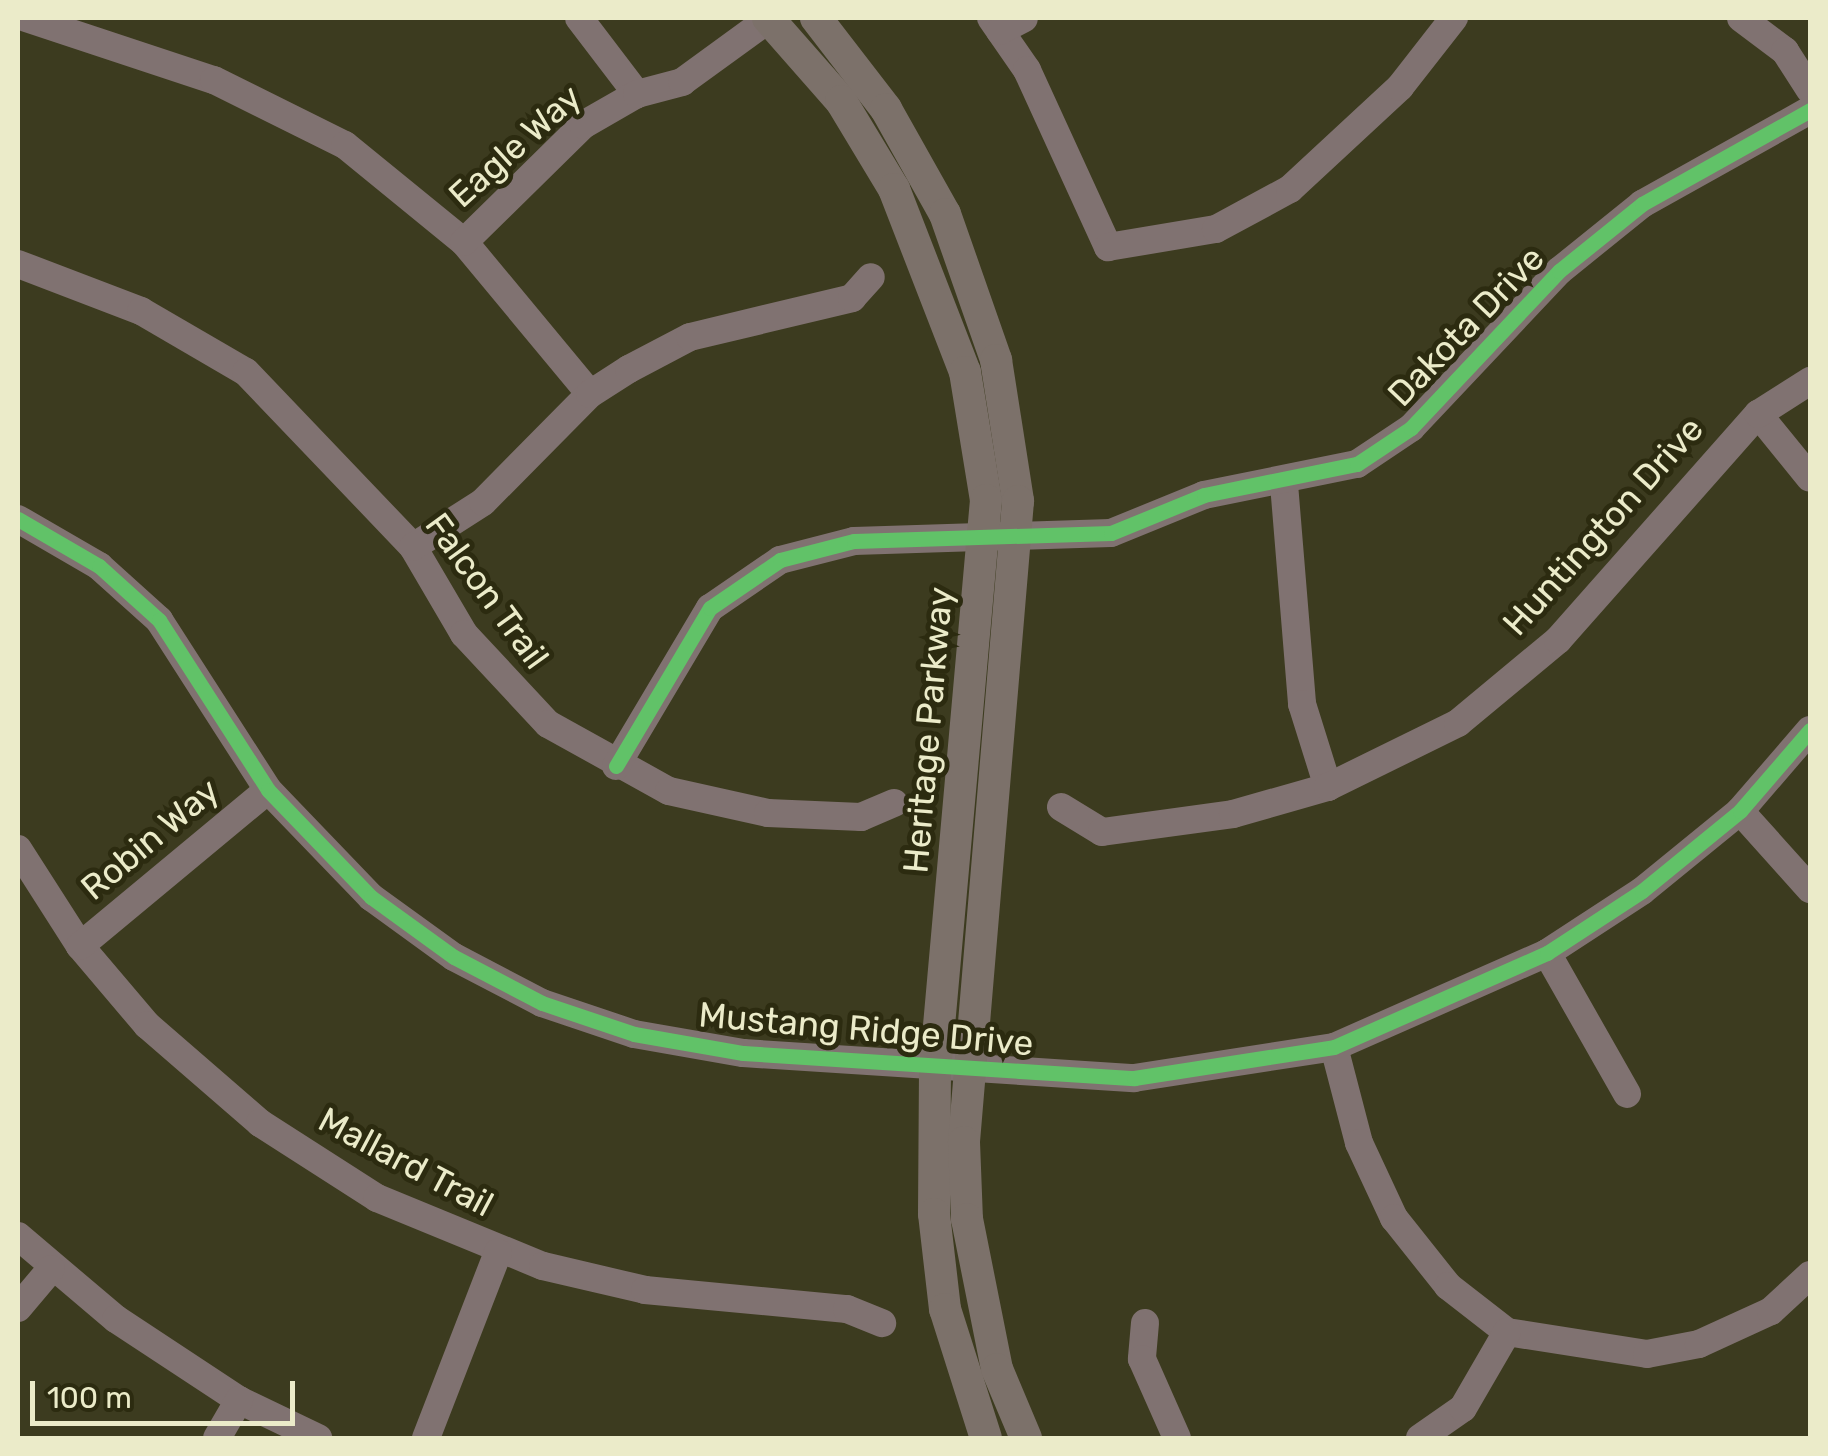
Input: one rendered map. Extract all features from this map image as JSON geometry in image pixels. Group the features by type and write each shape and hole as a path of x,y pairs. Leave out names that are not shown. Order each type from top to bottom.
{"main road":[{"name":"Heritage Parkway","path":"769,18 869,143 939,292 965,372 984,539 936,1070 934,1214 946,1308 986,1438"},
{"name":"Heritage Parkway","path":"816,18 886,108 967,268 996,360 1019,539 970,1074 968,1219 997,1369 1026,1438"}],"street":[{"path":"26,18 214,80 345,145 464,242 590,394"},
{"path":"579,18 637,94"},
{"name":"Eagle Way","path":"464,242 582,125 637,94 682,82 769,18"},
{"path":"1005,22 1073,161 1108,247 1216,229 1290,189 1400,86 1454,18"},
{"path":"1741,18 1785,50 1810,90"},
{"name":"Dakota Drive","path":"616,766 710,608 780,560 854,542 1111,533 1204,495 1284,484 1357,464 1411,428 1559,270 1642,204 1810,110"},
{"name":"Falcon Trail","path":"18,264 141,311 246,372 413,546 502,685 616,766 670,791 768,813 861,817 894,803"},
{"path":"413,546 483,502 590,394 690,337 852,298 871,277"},
{"name":"Huntington Drive","path":"1061,807 1102,832 1200,821 1328,787 1458,724 1558,640 1758,414 1810,382"},
{"path":"1758,414 1810,478"},
{"path":"1284,484 1302,704 1328,787"},
{"name":"Mustang Ridge Drive","path":"18,519 100,566 159,620 268,790 371,896 454,957 542,1003 634,1034 743,1053 970,1074 1134,1078 1334,1047 1548,953 1740,812 1810,730"},
{"name":"Robin Way","path":"80,946 268,790"},
{"path":"1740,812 1810,888"},
{"name":"Mallard Trail","path":"18,849 80,946 148,1025 260,1123 377,1198 498,1252 645,1290 847,1309 882,1323"},
{"path":"1548,953 1627,1094"},
{"path":"1334,1047 1359,1143 1394,1218 1448,1286 1507,1332 1647,1354 1699,1344 1771,1311 1810,1275"},
{"path":"18,1236 51,1269 239,1400 318,1438"},
{"path":"426,1438 498,1252"},
{"path":"18,1308 51,1269"},
{"path":"1145,1323 1142,1359 1177,1438"},
{"path":"1420,1438 1463,1408 1507,1332"},
{"path":"217,1438 239,1400"}],"cycle path":[{"path":"616,766 710,608 780,560 854,541 1111,533 1204,495 1357,464 1411,428 1559,271 1642,204 1810,110"},
{"path":"18,519 99,566 159,620 268,790 371,897 454,957 542,1003 634,1034 743,1053 1134,1078 1334,1047 1547,953 1642,891 1740,811 1810,730"}]}
